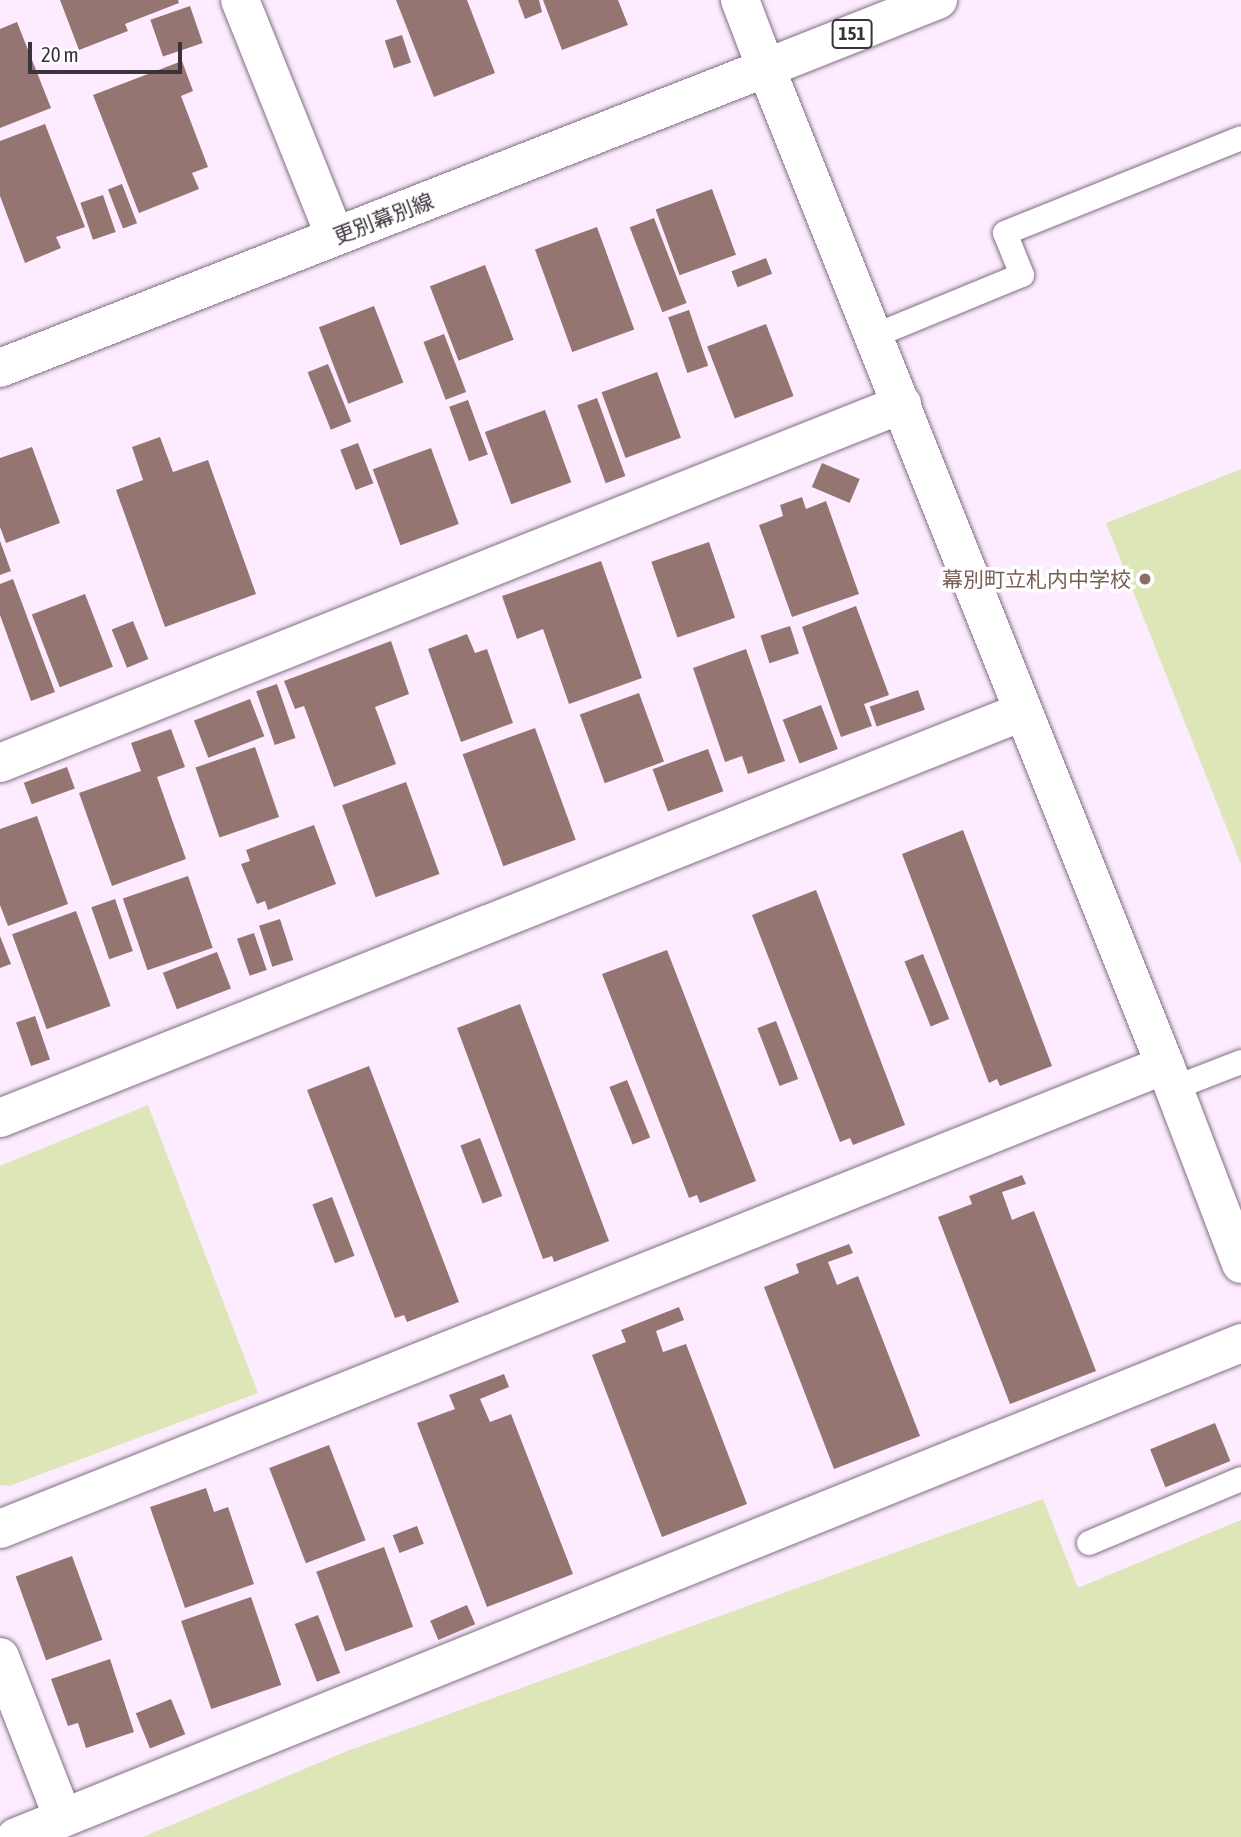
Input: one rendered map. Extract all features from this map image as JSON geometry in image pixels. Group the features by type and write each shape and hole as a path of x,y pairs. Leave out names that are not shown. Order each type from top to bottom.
{"street":[{"path":"240,0 335,236"},
{"path":"740,0 1022,712 1170,1077 1241,1264"},
{"name":"151","path":"765,68 938,0"},
{"name":"更別幕別線","path":"0,368 765,68"},
{"path":"0,763 902,404"},
{"path":"0,1118 1022,712"},
{"path":"0,1529 1170,1077"},
{"path":"16,1837 1241,1343"},
{"path":"0,1657 63,1818"}],"lane":[{"path":"874,335 1022,275 1006,233 1241,138"},
{"path":"1170,1077 1241,1062"},
{"path":"1088,1543 1241,1479"}],"green space":[{"path":"1241,469 1241,864 1106,523"},
{"path":"148,1105 258,1393 9,1486 0,1485 0,1166"},
{"path":"1043,1499 1078,1588 1241,1520 1241,1837 143,1837 347,1751"}],"building":[{"path":"60,0 178,0 179,3 125,24 128,31 79,50"},
{"path":"396,0 467,0 495,73 434,97"},
{"path":"518,0 539,0 542,12 525,19"},
{"path":"543,0 618,0 628,25 562,50"},
{"path":"190,6 203,43 163,57 150,20"},
{"path":"17,22 51,108 0,128 0,29"},
{"path":"402,35 411,63 394,68 385,41"},
{"path":"182,61 193,91 181,96 208,167 192,173 199,189 139,213 93,95"},
{"path":"45,124 85,227 56,237 61,248 25,263 0,196 0,141"},
{"path":"122,184 137,223 123,229 108,189"},
{"path":"712,189 736,255 680,275 656,210"},
{"path":"103,195 116,232 93,240 80,203"},
{"path":"654,218 687,303 662,312 630,227"},
{"path":"597,227 634,329 572,352 535,250"},
{"path":"766,258 772,274 738,287 731,271"},
{"path":"485,265 514,340 459,361 430,286"},
{"path":"374,306 403,383 348,404 319,327"},
{"path":"689,310 708,366 687,373 668,317"},
{"path":"766,324 794,396 735,418 707,347"},
{"path":"444,334 466,392 446,400 423,342"},
{"path":"328,364 351,421 331,430 308,372"},
{"path":"657,372 681,438 625,458 602,392"},
{"path":"597,398 625,476 606,483 577,405"},
{"path":"468,400 488,455 469,461 449,407"},
{"path":"545,410 571,482 511,504 485,432"},
{"path":"160,437 173,472 208,460 256,594 165,627 116,490 143,480 132,447"},
{"path":"358,443 373,483 356,490 340,450"},
{"path":"32,447 60,523 6,543 0,527 0,458"},
{"path":"431,448 459,524 400,545 373,469"},
{"path":"822,463 860,479 850,503 812,487"},
{"path":"802,497 806,509 826,501 859,594 792,617 759,525 783,516 780,505"},
{"path":"0,541 11,571 0,575"},
{"path":"709,542 735,618 677,638 651,562"},
{"path":"601,561 642,678 569,704 543,629 517,639 502,596"},
{"path":"13,579 55,692 31,701 0,615 0,584"},
{"path":"85,594 113,667 60,687 32,614"},
{"path":"856,606 889,695 864,704 872,726 841,737 802,627"},
{"path":"133,621 148,659 127,668 112,630"},
{"path":"790,626 799,654 769,663 761,636"},
{"path":"467,634 475,653 487,649 513,723 461,742 428,649"},
{"path":"391,641 409,694 375,707 396,764 334,787 304,706 295,709 284,681"},
{"path":"746,649 785,761 748,774 742,756 725,762 693,668"},
{"path":"277,684 296,738 275,745 256,691"},
{"path":"918,690 925,710 877,726 870,707"},
{"path":"639,693 664,762 605,783 580,715"},
{"path":"250,699 264,736 208,758 194,721"},
{"path":"821,705 838,749 800,764 783,720"},
{"path":"535,728 576,840 503,866 463,754"},
{"path":"171,729 185,767 157,777 186,859 112,886 79,793 141,771 131,743"},
{"path":"255,747 279,817 220,837 195,768"},
{"path":"708,749 723,791 668,811 653,769"},
{"path":"67,767 75,789 32,804 24,783"},
{"path":"406,782 440,874 376,897 342,805"},
{"path":"37,816 68,904 8,926 0,905 0,829"},
{"path":"314,825 336,884 268,910 265,901 257,904 241,864 250,861 246,850"},
{"path":"963,830 1052,1066 1000,1086 997,1079 989,1083 902,854"},
{"path":"188,876 213,948 148,970 123,898"},
{"path":"816,890 905,1125 853,1145 850,1138 840,1142 752,915"},
{"path":"115,899 133,951 109,959 91,907"},
{"path":"76,911 111,1006 47,1029 12,934"},
{"path":"280,919 293,960 272,967 259,926"},
{"path":"254,933 267,970 250,976 237,939"},
{"path":"0,936 11,964 0,968"},
{"path":"667,950 756,1181 700,1203 697,1195 689,1198 602,974"},
{"path":"217,952 231,988 177,1009 163,973"},
{"path":"923,954 949,1019 931,1026 904,961"},
{"path":"520,1004 609,1241 554,1262 552,1256 543,1259 457,1028"},
{"path":"35,1016 50,1059 31,1066 16,1023"},
{"path":"776,1021 798,1079 780,1086 757,1028"},
{"path":"369,1066 459,1302 407,1322 404,1315 395,1318 307,1090"},
{"path":"627,1080 650,1137 633,1145 609,1087"},
{"path":"480,1138 502,1196 483,1203 460,1146"},
{"path":"1022,1175 1026,1184 1002,1192 1012,1220 1034,1211 1096,1371 1010,1404 938,1217 972,1204 969,1196"},
{"path":"332,1197 355,1256 335,1263 312,1205"},
{"path":"849,1244 853,1253 828,1262 837,1285 858,1276 920,1436 834,1469 764,1287 799,1273 796,1264"},
{"path":"679,1307 684,1320 656,1331 663,1352 686,1344 747,1504 662,1537 592,1355 626,1342 621,1330"},
{"path":"504,1374 509,1387 480,1399 490,1422 511,1414 573,1574 487,1607 417,1423 455,1409 449,1395"},
{"path":"1215,1423 1230,1461 1165,1487 1150,1449"},
{"path":"329,1445 366,1540 306,1563 269,1468"},
{"path":"206,1488 214,1512 228,1507 254,1584 185,1608 150,1507"},
{"path":"417,1526 424,1544 400,1553 393,1535"},
{"path":"384,1547 413,1627 345,1651 316,1572"},
{"path":"72,1556 102,1640 46,1660 16,1577"},
{"path":"251,1597 281,1685 211,1709 181,1621"},
{"path":"467,1605 475,1624 438,1640 430,1621"},
{"path":"318,1615 340,1673 317,1682 295,1624"},
{"path":"110,1659 134,1732 86,1748 78,1723 68,1726 51,1679"},
{"path":"171,1699 185,1734 150,1748 136,1713"}],"place":[{"name":"幕別町立札内中学校","path":"1145,579"}]}
